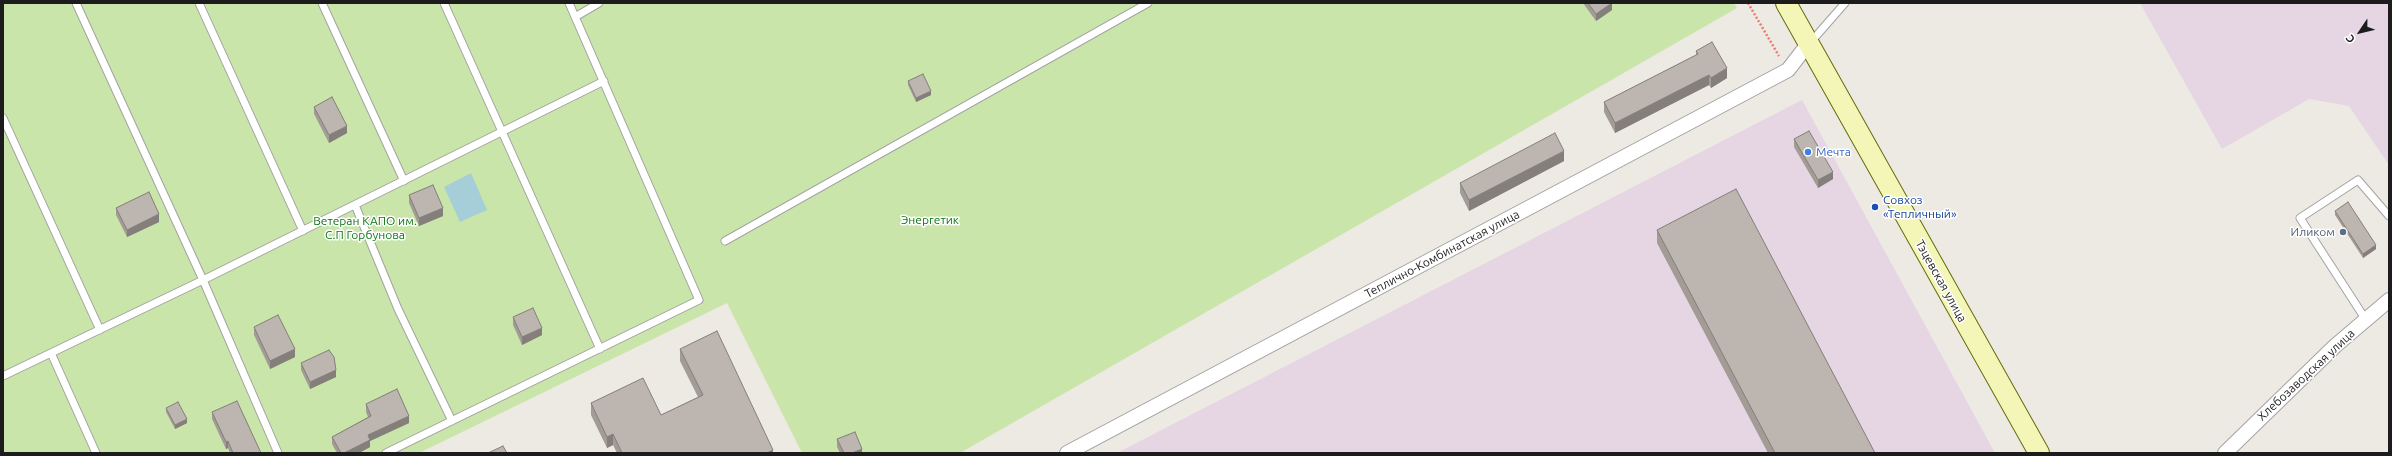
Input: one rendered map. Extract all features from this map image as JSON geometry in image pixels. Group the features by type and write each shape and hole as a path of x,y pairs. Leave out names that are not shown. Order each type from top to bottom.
{"main road":[{"name":"Тэцевская улица","path":"1786,3 2039,453"}],"street":[{"name":"Теплично-Комбинатская улица","path":"1067,453 1788,70 1808,44"},
{"name":"Хлебозаводская улица","path":"2225,453 2335,346 2389,300"}],"lane":[{"path":"76,3 203,280 278,453"},
{"path":"199,3 303,231"},
{"path":"322,3 404,181"},
{"path":"444,3 504,132 600,349"},
{"path":"386,453 699,300 569,3"},
{"path":"575,17 599,3"},
{"path":"725,241 1148,3"},
{"path":"1808,44 1845,3"},
{"path":"3,376 303,231 604,81"},
{"path":"3,118 100,330"},
{"path":"2366,320 2300,218 2358,180 2389,216"},
{"path":"355,205 398,309 452,421"},
{"path":"51,353 96,453"}],"path":[{"path":"1748,3 1788,70"}],"shaded area":[{"path":"2140,3 2389,3 2389,165 2349,106 2309,99 2222,149"},
{"path":"1802,100 1995,453 1117,453"}],"green space":[{"path":"3,3 1734,3 1737,8 960,453 802,453 727,303 419,453 3,453"}],"water":[{"path":"471,173 487,210 460,222 444,187"}],"building":[{"path":"1588,3 1612,3 1596,14"},
{"path":"1712,42 1727,68 1711,78 1709,75 1615,123 1604,102 1698,54 1696,51"},
{"path":"923,74 931,91 916,98 908,81"},
{"path":"332,97 347,126 329,135 314,107"},
{"path":"1809,131 1833,172 1818,180 1794,139"},
{"path":"1555,133 1564,151 1469,200 1460,183"},
{"path":"433,185 443,208 419,218 409,195"},
{"path":"1736,189 1875,453 1775,453 1657,230"},
{"path":"149,192 159,214 127,230 116,208"},
{"path":"2348,202 2376,245 2363,254 2335,211"},
{"path":"533,308 542,328 522,337 513,317"},
{"path":"278,315 295,349 270,361 254,327"},
{"path":"717,331 773,450 767,453 622,453 613,434 607,437 591,403 643,378 661,415 703,395 680,349"},
{"path":"329,350 334,357 336,370 310,382 301,363"},
{"path":"397,389 409,416 368,435 370,440 344,453 341,453 332,437 371,416 366,404"},
{"path":"237,401 261,453 233,453 228,441 226,442 212,412"},
{"path":"178,402 187,419 175,425 166,408"},
{"path":"855,432 862,449 852,453 844,453 837,439"},
{"path":"503,446 507,453 488,453"}],"place":[{"name":"Мечта","path":"1808,152"},
{"name":"Совхоз «Тепличный»","path":"1875,207"},
{"name":"Иликом","path":"2343,232"}],"park label":[{"name":"Энергетик","path":"930,220"},
{"name":"Ветеран КАПО им. С.П Горбунова","path":"365,228"}]}
